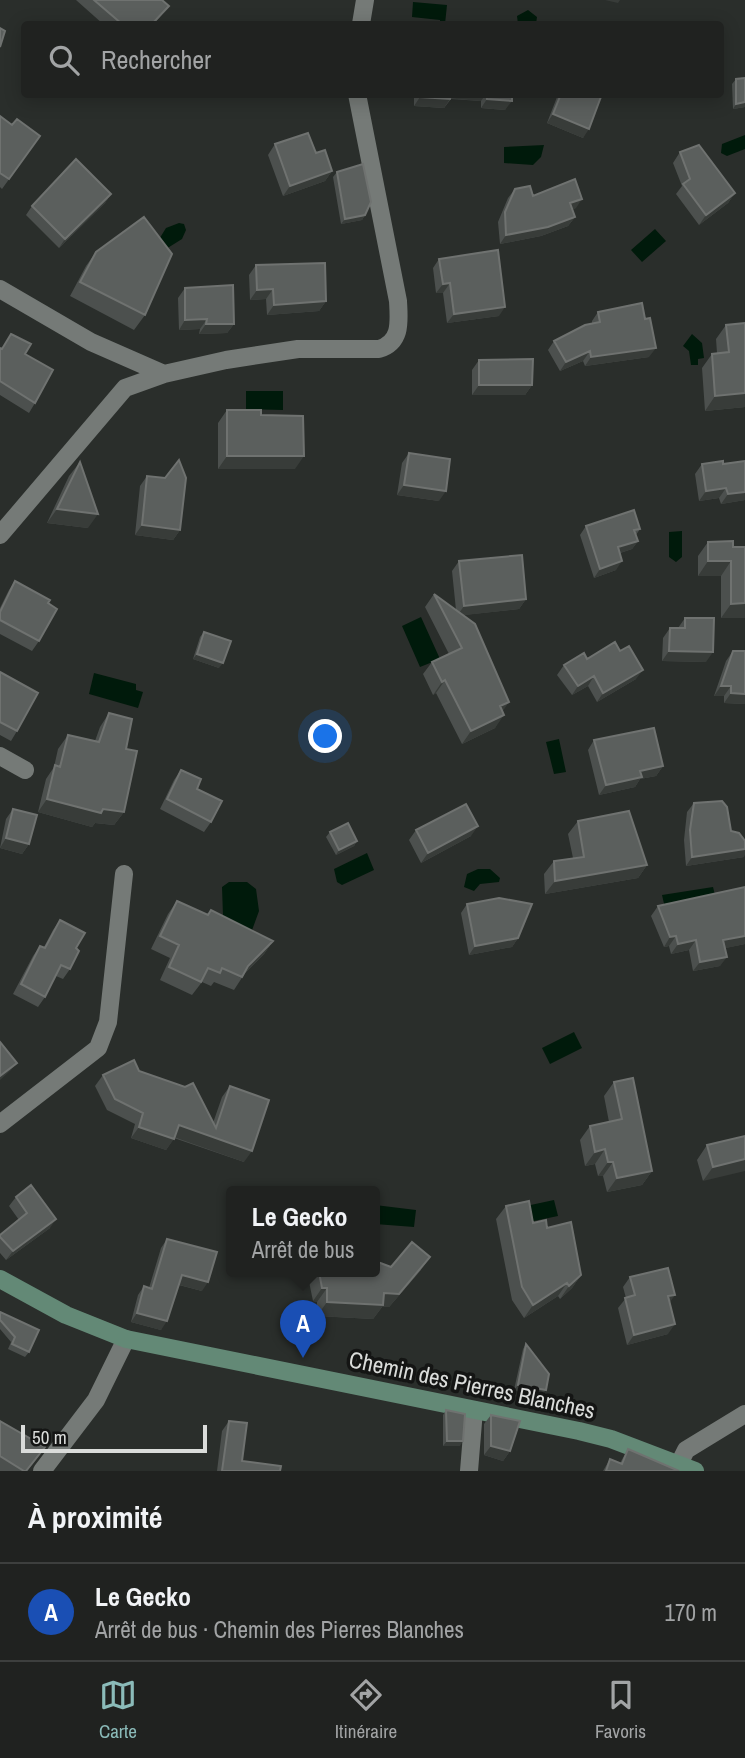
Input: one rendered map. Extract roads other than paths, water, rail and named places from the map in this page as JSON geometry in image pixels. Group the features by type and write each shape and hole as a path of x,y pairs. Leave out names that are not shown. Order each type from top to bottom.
{"street":[{"path":"362,21 365,0"},
{"path":"0,534 125,388 164,374 226,360 298,349 379,349 388,346 396,338 399,324 393,268 369,168 358,98"},
{"path":"0,289 91,342 164,374"},
{"path":"0,756 25,770"},
{"path":"0,1124 75,1069 98,1048 108,1022 124,874"},
{"name":"Chemin des Pierres Blanches","path":"0,1279 66,1315 126,1339 611,1439 687,1468"},
{"path":"42,1471 96,1400 126,1339"},
{"path":"469,1471 474,1410"},
{"path":"687,1468 686,1450 745,1414"}],"place":[{"name":"Le Gecko","path":"303,1358"}]}
